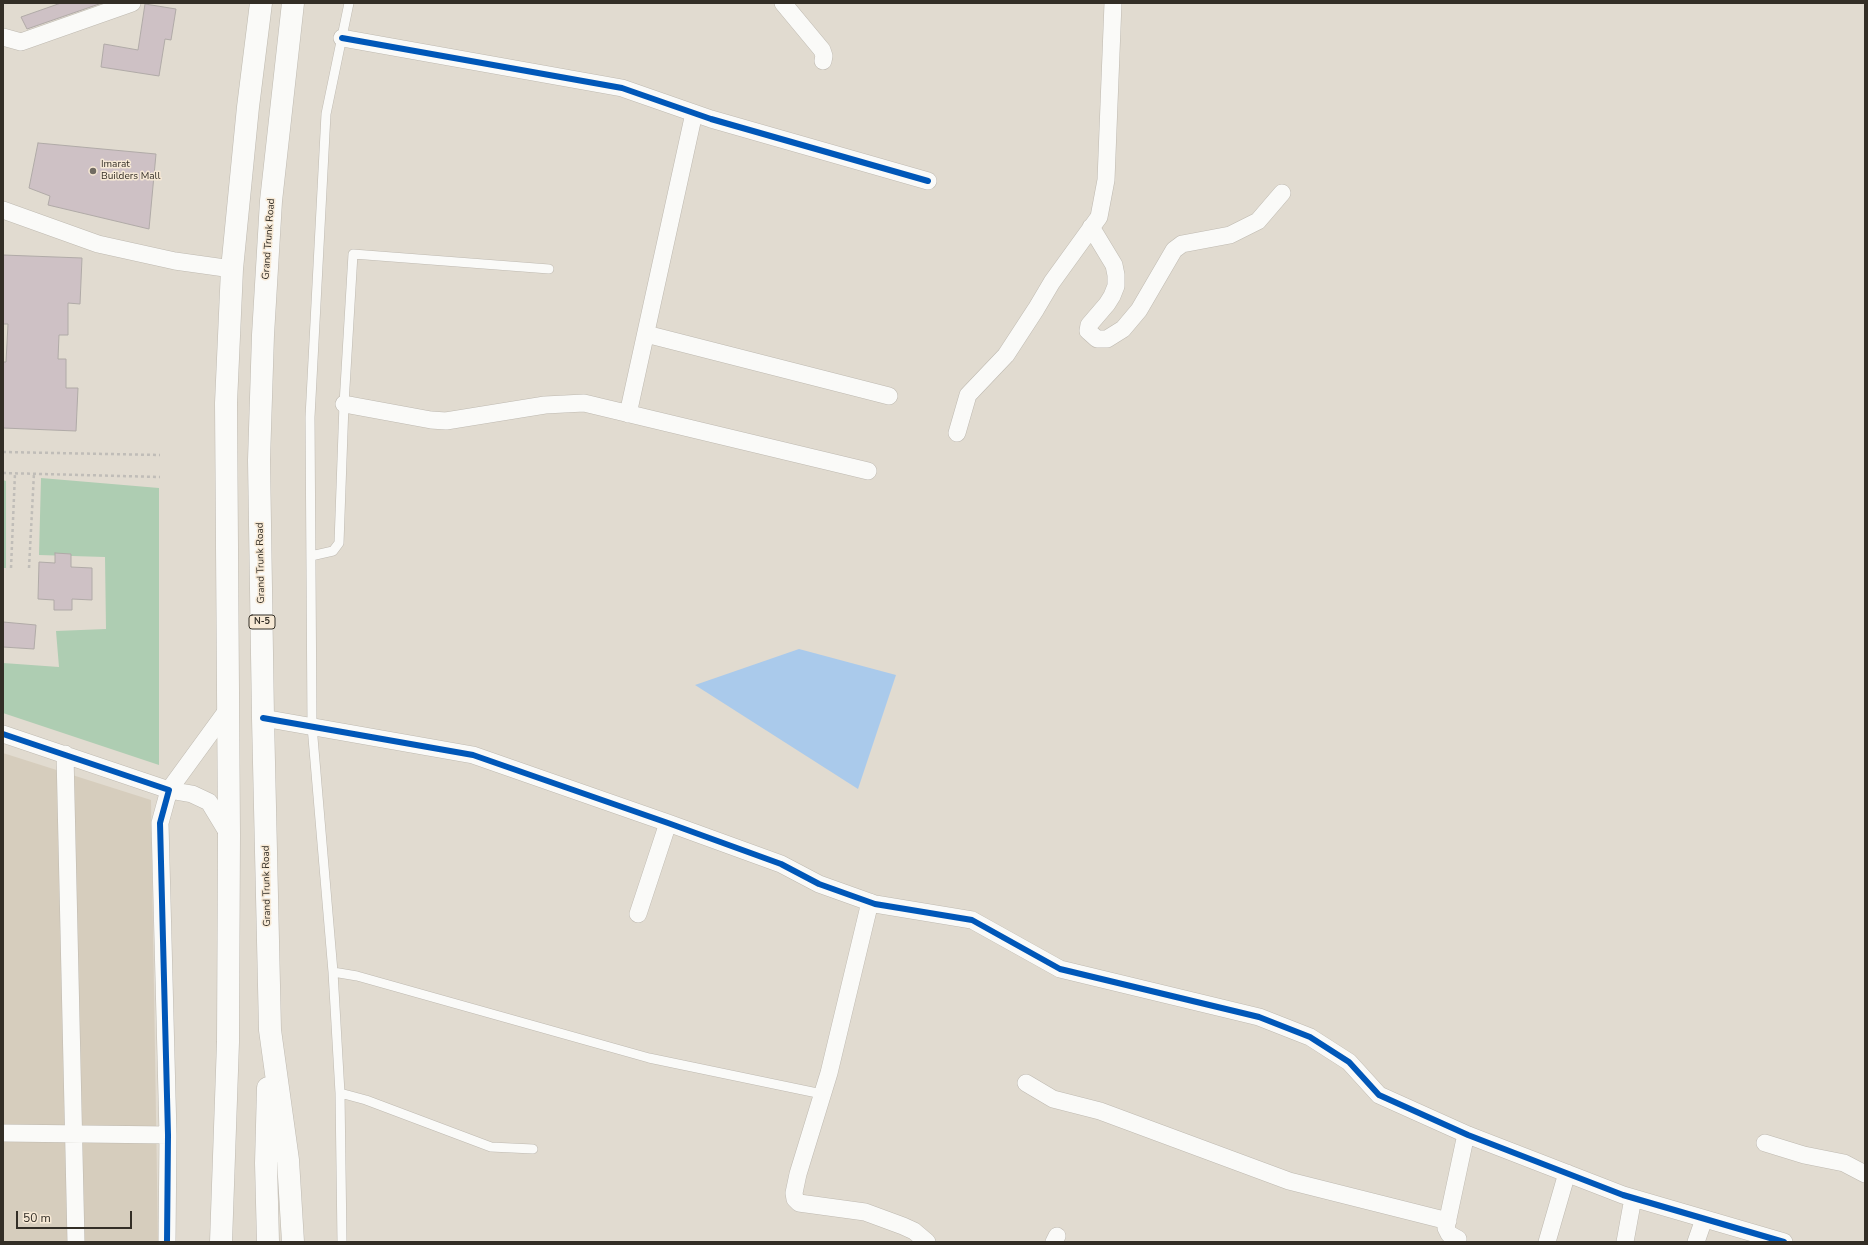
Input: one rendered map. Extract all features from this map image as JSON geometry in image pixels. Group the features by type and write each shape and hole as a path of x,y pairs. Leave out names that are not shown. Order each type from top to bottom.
{"highway":[{"path":"221,1242 228,1042 229,835 226,403 232,270 248,107 261,3"},
{"name":"Grand Trunk Road","path":"293,3 271,201 263,335 259,460 270,1030 288,1160 293,1242"},
{"path":"268,1242 266,1163 270,1030"},
{"path":"228,1042 235,1121 233,1242"}],"street":[{"path":"3,37 21,42 132,3"},
{"path":"783,3 822,50 824,56 823,61"},
{"path":"957,434 968,395 1006,355 1052,282 1099,217 1106,180 1113,3"},
{"path":"342,38 622,88 694,113 928,181"},
{"path":"628,414 694,113"},
{"path":"1091,227 1114,265 1116,275 1116,286 1112,296 1089,325 1088,331 1097,339 1107,339 1122,329 1139,310 1174,250 1182,244 1230,235 1258,221 1282,193"},
{"path":"3,210 98,244 175,261 232,270"},
{"path":"646,334 889,396"},
{"path":"344,404 431,420 446,421 544,405 584,403 868,470"},
{"path":"167,1242 168,1135 160,824 169,790 228,709"},
{"path":"263,718 473,755 781,864 819,884 870,902 972,920 1060,969 1259,1017 1310,1037 1349,1062 1379,1095 1466,1134 1633,1198 1773,1241"},
{"path":"3,734 169,790 192,794 209,802 229,835"},
{"path":"65,754 76,1242"},
{"path":"638,914 668,823"},
{"path":"870,902 822,1094 798,1174 794,1193 795,1199 799,1203 865,1212 903,1226 927,1242"},
{"path":"1026,1083 1053,1099 1100,1111 1289,1180 1448,1221"},
{"path":"3,1133 74,1132 168,1135"},
{"path":"1457,1242 1458,1239 1447,1232 1466,1134"},
{"path":"1765,1143 1804,1155 1844,1163 1865,1174"},
{"path":"1548,1242 1567,1173"},
{"path":"1625,1242 1633,1198"},
{"path":"1696,1242 1704,1219"}],"lane":[{"path":"342,1242 340,1093 333,972 312,726 310,417 326,114 349,3"},
{"path":"311,556 333,551 339,543 344,404 353,254 550,269"},
{"path":"333,972 357,976 649,1058 822,1094"},
{"path":"340,1093 366,1100 491,1147 533,1148"}],"path":[{"path":"3,452 160,455"},
{"path":"3,472 160,477"},
{"path":"11,568 15,472"},
{"path":"29,568 34,472"}],"shaded area":[{"path":"3,753 151,800 158,1242 3,1242"}],"green space":[{"path":"41,478 159,488 159,765 3,713 3,663 59,667 56,631 106,629 105,557 39,555"},
{"path":"3,480 6,481 6,568 3,568"}],"water":[{"path":"799,649 896,675 858,789 695,685"}],"building":[{"path":"61,3 102,3 27,29 21,17"},
{"path":"145,4 176,9 171,40 165,39 159,76 101,67 104,44 138,50"},
{"name":"Imarat Builders Mall","path":"38,143 156,154 149,229 48,205 50,196 29,188"},
{"path":"3,255 82,258 80,304 68,303 68,335 59,335 58,359 66,359 66,388 78,388 76,431 3,428 3,362 6,362 8,324 3,324"},
{"path":"55,553 71,554 71,567 92,568 92,600 72,599 72,610 54,610 54,600 38,599 39,562 55,563"},
{"path":"3,622 36,625 34,649 3,647"}],"cycle path":[{"path":"342,38 622,88 711,119 928,181"},
{"path":"263,718 473,755 781,864 819,884 875,904 972,920 1060,969 1259,1017 1310,1037 1349,1062 1379,1095 1468,1135 1623,1195 1784,1242"},
{"path":"3,734 169,790 160,823 168,1135 167,1242"}],"place":[{"name":"Imarat Builders Mall","path":"93,171"}]}
